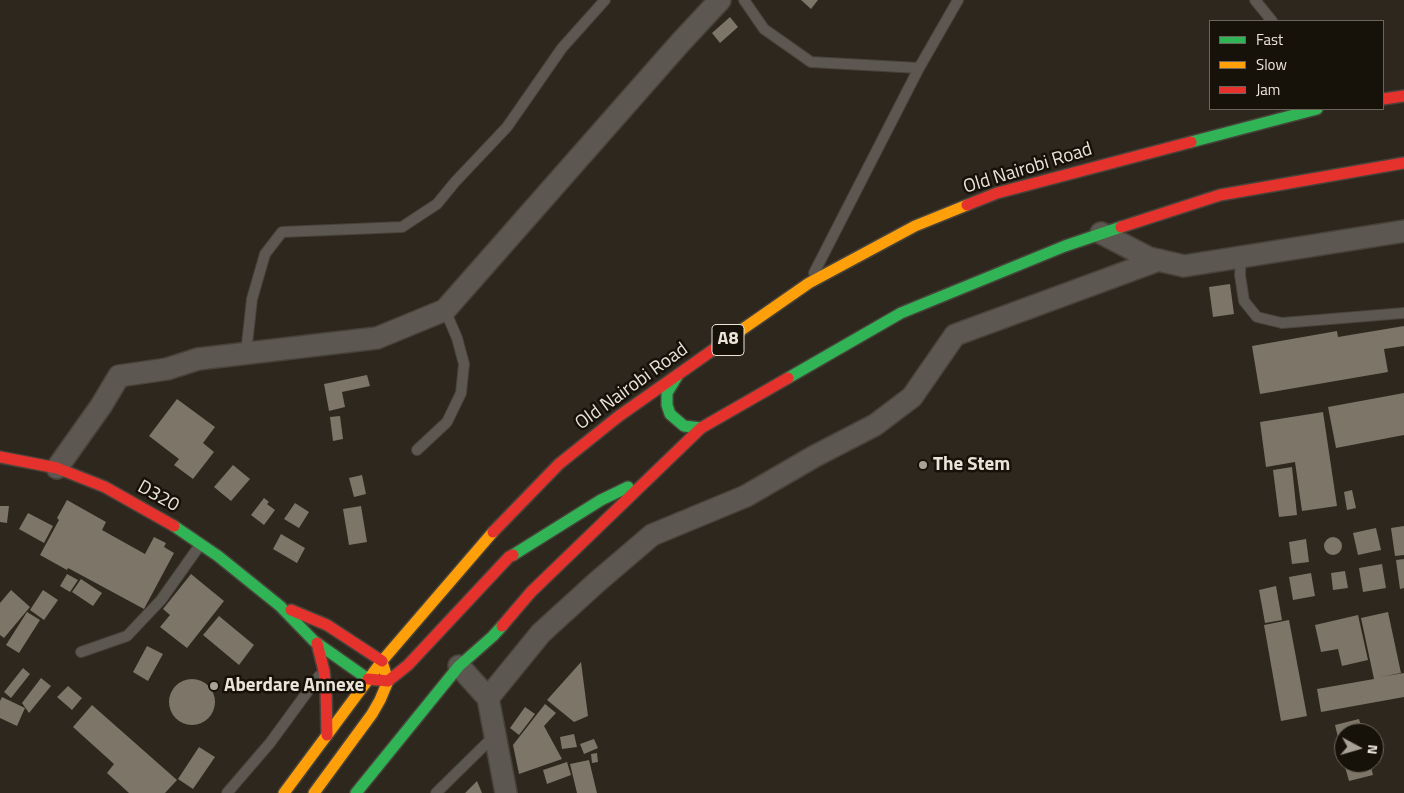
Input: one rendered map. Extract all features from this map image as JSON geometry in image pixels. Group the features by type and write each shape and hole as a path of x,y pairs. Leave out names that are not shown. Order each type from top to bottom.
{"main road":[{"path":"1384,99 1404,96"},
{"name":"Old Nairobi Road","path":"284,793 382,661 493,532 559,464 619,416 809,283 915,226 997,192 1313,110"},
{"path":"361,790 459,666 493,636 531,592 701,428 901,313 1065,246 1220,195 1404,163"},
{"path":"678,375 668,393 667,405 670,414 684,426 701,428"},
{"name":"D320","path":"0,457 57,468 105,487 168,522 218,556 280,606 317,643 368,679"},
{"path":"314,793 372,714 388,681 408,665 509,558 601,500 650,477"},
{"name":"D320","path":"280,606 327,625 382,661"},
{"path":"317,643 324,670 327,735"},
{"path":"382,661 388,681"},
{"path":"368,679 388,681"}],"street":[{"path":"57,468 119,376 167,369 198,359 377,338 445,310 720,0"},
{"path":"1102,233 1149,258 1184,266 1404,231"},
{"path":"488,698 541,633 652,535 746,496 815,456 875,425 912,397 955,335 1159,260"},
{"path":"459,666 488,698 506,793"}],"lane":[{"path":"246,353 252,300 265,254 282,232 402,227 437,204 507,127 562,48 605,0"},
{"path":"744,0 764,29 811,62 919,68"},
{"path":"809,283 919,68 958,0"},
{"path":"1255,0 1271,20"},
{"path":"1241,256 1240,276 1244,301 1257,317 1282,323 1404,313"},
{"path":"417,450 448,422 461,393 464,364 457,338 445,310"},
{"path":"81,652 127,636 160,600 201,544"},
{"path":"227,793 270,743 324,670"},
{"path":"436,793 495,735"}],"building":[{"path":"801,0 818,0 811,9"},
{"path":"730,17 738,27 720,43 712,33"},
{"path":"1230,284 1234,314 1213,317 1209,287"},
{"path":"1404,326 1404,346 1384,349 1388,372 1260,394 1252,346 1337,331 1338,337"},
{"path":"367,375 370,386 342,392 345,407 329,411 324,384"},
{"path":"1404,393 1404,435 1336,448 1328,407"},
{"path":"177,399 215,427 203,443 214,452 193,479 174,465 179,459 149,436"},
{"path":"1323,412 1337,506 1302,511 1295,462 1266,467 1260,422"},
{"path":"340,416 343,439 333,441 330,417"},
{"path":"233,465 250,479 231,501 214,487"},
{"path":"1292,467 1297,515 1279,517 1273,470"},
{"path":"362,475 366,494 354,497 349,478"},
{"path":"1352,490 1356,508 1347,510 1344,492"},
{"path":"264,498 269,502 267,504 275,510 264,525 251,515"},
{"path":"67,500 106,522 102,530 145,554 154,537 166,543 164,547 174,553 144,609 40,555 59,520 57,518"},
{"path":"295,503 309,512 299,528 284,519"},
{"path":"0,506 9,506 7,523 0,522"},
{"path":"361,506 367,542 349,545 343,509"},
{"path":"28,513 53,526 44,543 19,529"},
{"path":"1404,526 1404,555 1395,556 1391,528"},
{"path":"1376,528 1381,550 1358,555 1353,533"},
{"path":"281,534 305,548 297,563 273,549"},
{"path":"1333,537 1339,540 1342,546 1339,552 1333,555 1327,552 1324,546 1327,540"},
{"path":"1306,539 1309,562 1292,564 1289,542"},
{"path":"1404,559 1404,588 1400,589 1396,560"},
{"path":"1382,564 1386,588 1363,592 1359,568"},
{"path":"1345,571 1348,588 1333,590 1331,573"},
{"path":"1311,573 1315,596 1293,600 1289,577"},
{"path":"67,574 78,580 70,592 60,586"},
{"path":"191,574 224,601 187,648 160,627 170,615 163,609"},
{"path":"81,579 102,593 93,606 72,592"},
{"path":"1276,586 1282,620 1265,623 1259,590"},
{"path":"11,590 30,607 4,638 0,635 0,603"},
{"path":"43,590 58,600 44,620 30,610"},
{"path":"27,612 40,620 19,653 6,645"},
{"path":"1388,612 1401,673 1380,677 1404,673 1404,697 1321,712 1317,689 1374,679 1361,618"},
{"path":"1358,615 1368,660 1342,666 1338,649 1321,652 1315,625"},
{"path":"219,616 254,645 239,665 203,635"},
{"path":"1289,620 1307,716 1281,721 1264,625"},
{"path":"147,646 163,654 148,681 133,672"},
{"path":"581,662 588,716 574,722 547,700"},
{"path":"23,668 30,674 11,698 4,692"},
{"path":"41,678 51,686 29,713 22,703"},
{"path":"187,679 197,679 209,685 214,693 214,711 209,719 201,724 187,725 179,722 172,715 169,707 169,697 172,689 179,682"},
{"path":"68,686 82,698 72,710 57,697"},
{"path":"2,697 25,708 17,726 0,718 0,701"},
{"path":"545,704 556,713 544,726 562,759 519,774 513,745"},
{"path":"92,705 177,780 165,793 129,793 107,773 114,764 73,727"},
{"path":"525,707 535,714 519,735 510,728"},
{"path":"1359,719 1360,723 1343,723"},
{"path":"574,734 577,747 562,749 560,737"},
{"path":"594,739 598,748 584,754 580,744"},
{"path":"199,747 215,757 193,789 178,779"},
{"path":"597,753 598,762 592,763 591,754"},
{"path":"589,760 597,793 577,793 570,764"},
{"path":"567,762 571,775 547,784 543,770"},
{"path":"1347,773 1372,773 1373,775 1349,781"},
{"path":"477,781 482,793 465,793"}],"traffic: fast":[{"path":"1191,142 1313,110"},
{"path":"788,378 901,313 1065,246 1121,227"},
{"path":"678,375 667,393 667,405 670,414 684,426 701,428"},
{"path":"513,555 601,500 628,487"},
{"path":"174,526 218,556 280,606 314,641 368,679"},
{"path":"356,793 459,666 502,626"}],"traffic: slow":[{"path":"727,340 809,283 915,226 967,205"},
{"path":"284,793 382,661 493,532"},
{"path":"314,793 372,714 380,700 388,681 383,665"}],"traffic: jam":[{"path":"1384,99 1404,96"},
{"path":"967,205 997,193 1191,142"},
{"path":"1121,227 1220,195 1404,163"},
{"path":"493,532 559,464 619,416 727,340"},
{"path":"502,626 531,592 701,428 788,378"},
{"path":"0,457 57,468 105,487 174,526"},
{"path":"368,679 388,681 408,665 509,557 513,555"},
{"path":"291,610 327,625 382,661"},
{"path":"317,643 324,671 327,735"}],"place":[{"name":"The Stem","path":"923,465"},
{"name":"Aberdare Annexe","path":"214,686"}]}
